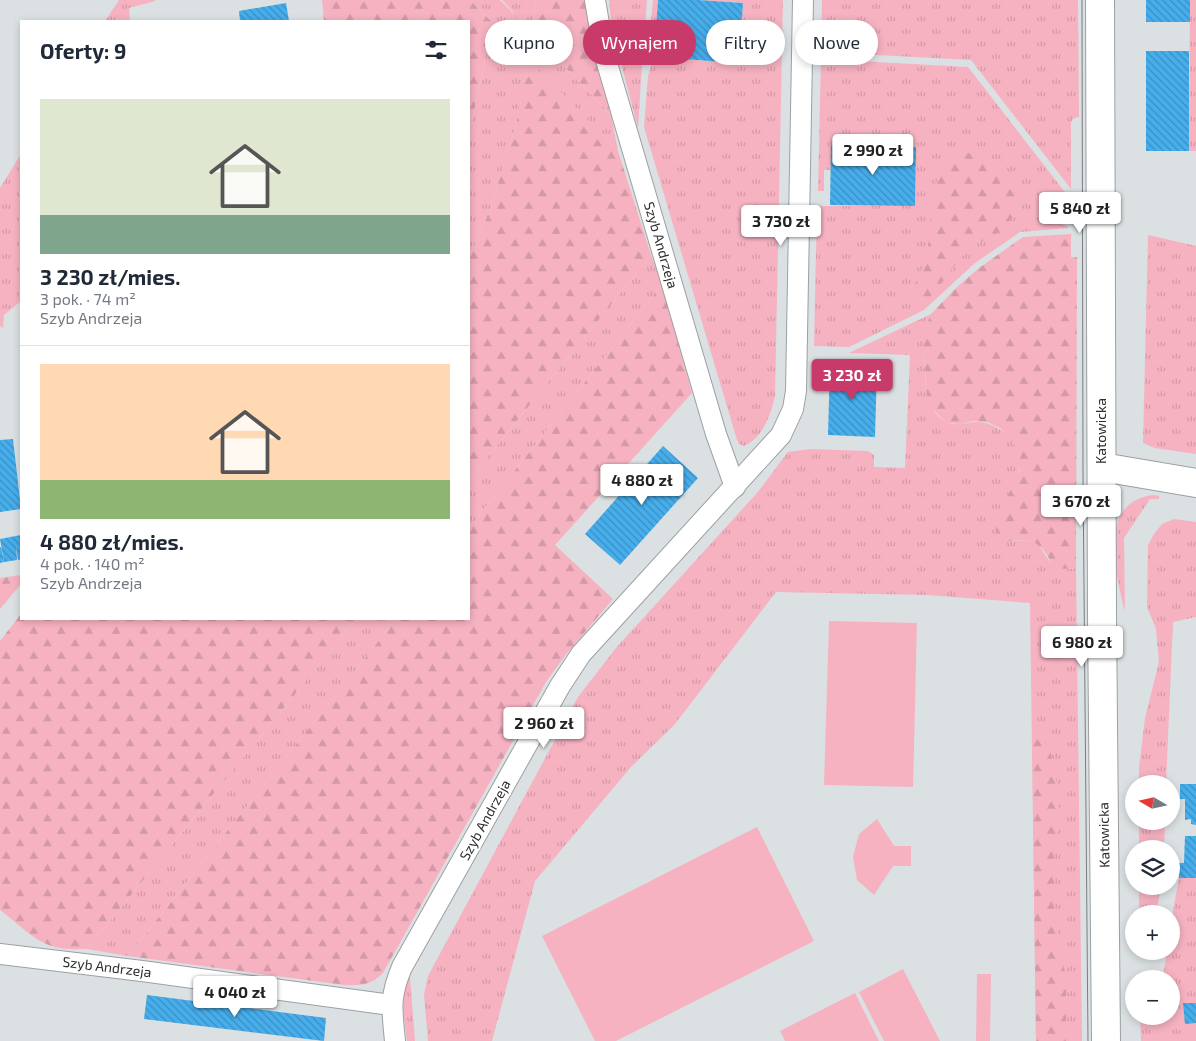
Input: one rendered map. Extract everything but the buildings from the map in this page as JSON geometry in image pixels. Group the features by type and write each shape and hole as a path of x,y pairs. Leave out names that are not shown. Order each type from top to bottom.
{"street":[{"name":"Szyb Andrzeja","path":"595,0 604,54 716,434 735,487"},
{"name":"Szyb Andrzeja","path":"395,1041 391,1005 393,987 402,968 556,694 581,654 735,487 780,435 793,409 796,391 803,0"},
{"name":"Katowicka","path":"1100,0 1106,1041"},
{"path":"1102,467 1196,483"},
{"name":"Szyb Andrzeja","path":"0,954 142,970 391,1005"}],"green space":[{"path":"119,0 155,0 129,8 130,20 106,20"},
{"path":"322,0 470,0 490,20 485,20 485,60 470,125 470,20 324,20"},
{"path":"470,0 500,0 519,20 490,20"},
{"path":"500,0 521,20 519,20"},
{"path":"502,0 536,0 533,20 521,20"},
{"path":"536,0 584,0 589,20 583,20 583,65 599,65 611,115 563,65 573,65 573,20 533,20"},
{"path":"609,0 647,0 646,20 611,20"},
{"path":"653,0 658,0 657,20 651,20"},
{"path":"698,0 783,0 783,20 742,20 743,3"},
{"path":"822,0 1078,0 1079,117 1074,118 1071,122 1071,189 971,60 878,55 878,20 822,20"},
{"path":"1190,0 1196,0 1196,151 1189,151"},
{"path":"485,60 485,65 528,65 516,124 490,210 470,256 470,125"},
{"path":"696,60 706,61 706,65 782,65 775,396 765,425 751,442 744,446 739,444 737,440 644,127 648,76 651,65 696,65"},
{"path":"878,62 968,67 1071,200 1070,210 1063,211 1063,225 1068,226 1068,228 1020,232 975,263 924,310 849,347 814,346 817,206 915,206 916,147 831,145 831,170 824,170 824,191 818,191 821,65 878,65"},
{"path":"528,65 535,65 618,151 651,255 470,479 470,256 490,210 516,124"},
{"path":"534,65 563,65 611,115 618,151"},
{"path":"621,65 642,65 638,128"},
{"path":"967,153 990,156 996,162 1006,182 1015,191 1017,202 1013,217 1001,231 975,245 962,256 928,301 919,300 912,296 928,248 933,190 948,164 956,157"},
{"path":"20,156 20,302 4,315 3,328 0,326 0,188"},
{"path":"1071,234 1071,257 1077,257 1076,568 1066,569 1054,565 1041,547 1035,543 1007,541 998,535 996,528 997,517 1020,471 1020,457 1015,445 1000,428 987,422 947,423 931,408 927,397 923,333 931,314 956,288 979,268 1023,237"},
{"path":"1148,235 1196,246 1196,454 1155,448 1143,443"},
{"path":"651,255 662,285 470,527 470,479"},
{"path":"662,285 692,393 555,545 613,599 564,657 546,682 383,973 365,984 344,985 128,956 395,620 470,620 470,527"},
{"path":"931,314 925,334 924,356 928,399 934,411 949,423 979,422 996,427 1010,438 1019,454 1020,463 1017,478 1010,495 997,517 1007,541 1035,543 1055,565 1076,568 1082,1041 1036,1041 1030,603 927,595 776,592 675,724 631,767 535,881 492,1041 428,1041 424,995 428,976 578,697 616,648 757,493 788,452 810,449 868,451 874,455 874,467 905,468 910,355 849,353"},
{"path":"1153,495 1159,496 1159,499 1150,499 1124,538 1125,612 1115,561 1114,542 1117,525 1123,511 1135,501"},
{"path":"1174,519 1196,522 1196,617 1173,622 1166,775 1139,775 1145,718 1159,662 1156,629 1147,607 1148,545 1162,524"},
{"path":"20,575 20,585 0,609 0,578"},
{"path":"20,615 20,620 355,620 87,949 63,949 40,941 0,910 0,641"},
{"path":"355,620 395,620 128,956 87,949"},
{"path":"829,621 917,623 913,787 824,785"},
{"path":"1032,728 1050,749 1059,793 1059,822 1054,854 1053,902 1066,979 1066,1041 1036,1041"},
{"path":"877,819 894,846 911,846 911,866 893,866 874,895 857,880 853,857 859,834"},
{"path":"757,827 814,941 616,1041 595,1041 542,936"},
{"path":"1139,830 1165,830 1164,840 1139,840"},
{"path":"1180,878 1196,878 1196,1041 1141,1041 1140,1025 1180,1025 1180,970 1164,970 1166,960 1180,960 1180,905 1174,905 1176,895 1180,895"},
{"path":"1139,895 1159,895 1158,905 1139,905"},
{"path":"903,969 940,1041 884,1041 859,992"},
{"path":"977,974 991,974 990,1041 976,1041"},
{"path":"408,978 410,978 415,1041 407,1041 404,1017 403,1001"},
{"path":"855,993 879,1041 785,1041 780,1031"}],"tram line":[{"path":"1082,0 1083,473 1088,1041"}]}
